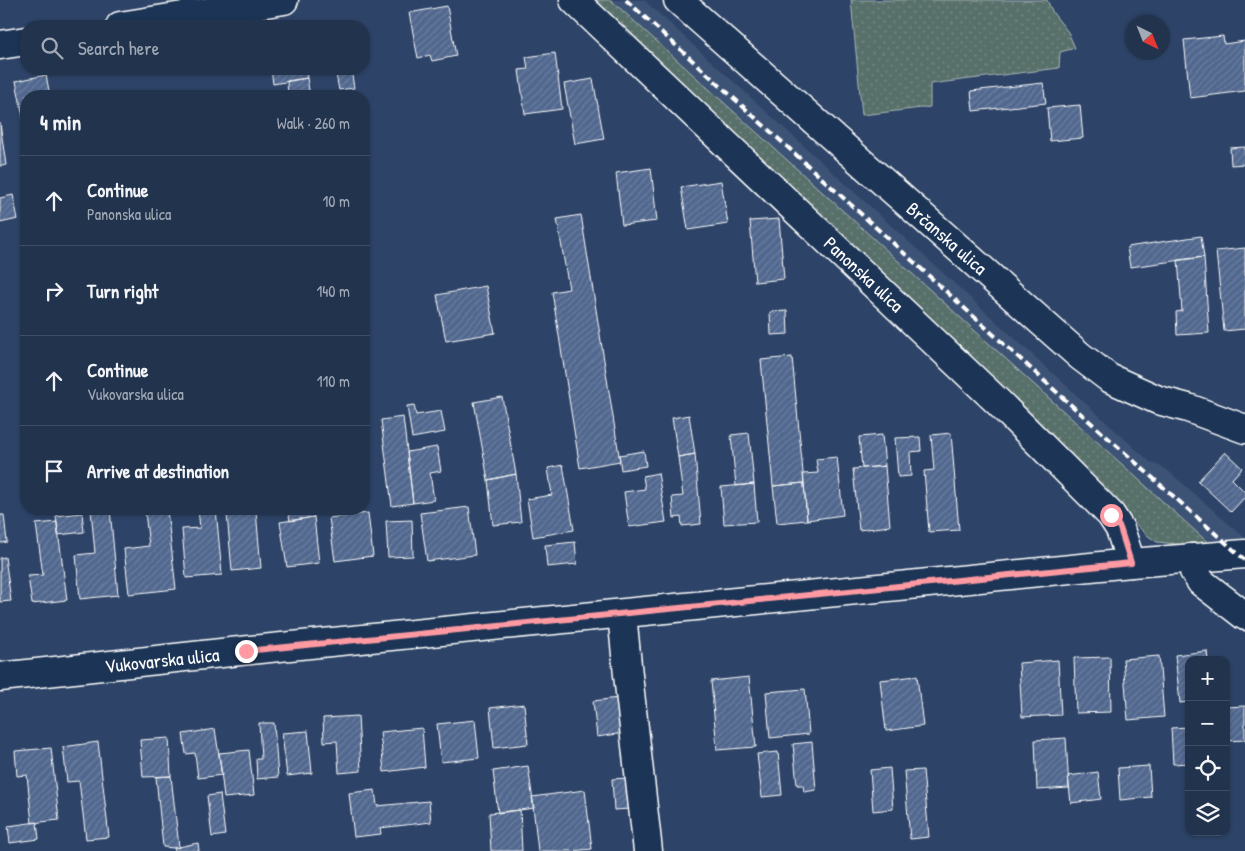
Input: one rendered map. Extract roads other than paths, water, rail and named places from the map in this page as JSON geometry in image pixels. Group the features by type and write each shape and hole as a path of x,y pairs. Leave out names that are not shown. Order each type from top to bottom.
{"street":[{"path":"158,20 284,0"},
{"name":"Panonska ulica","path":"574,0 998,402 1111,515 1120,528 1131,563"},
{"name":"Brčanska ulica","path":"678,0 1080,356 1109,378 1158,400 1188,408 1245,429"},
{"path":"0,45 20,42"},
{"name":"Vukovarska ulica","path":"0,677 240,651 1131,563 1242,554"},
{"path":"1191,558 1194,572 1201,582 1245,616"},
{"path":"622,614 648,851"}],"railway":[{"path":"626,0 1061,396 1245,560"}]}
